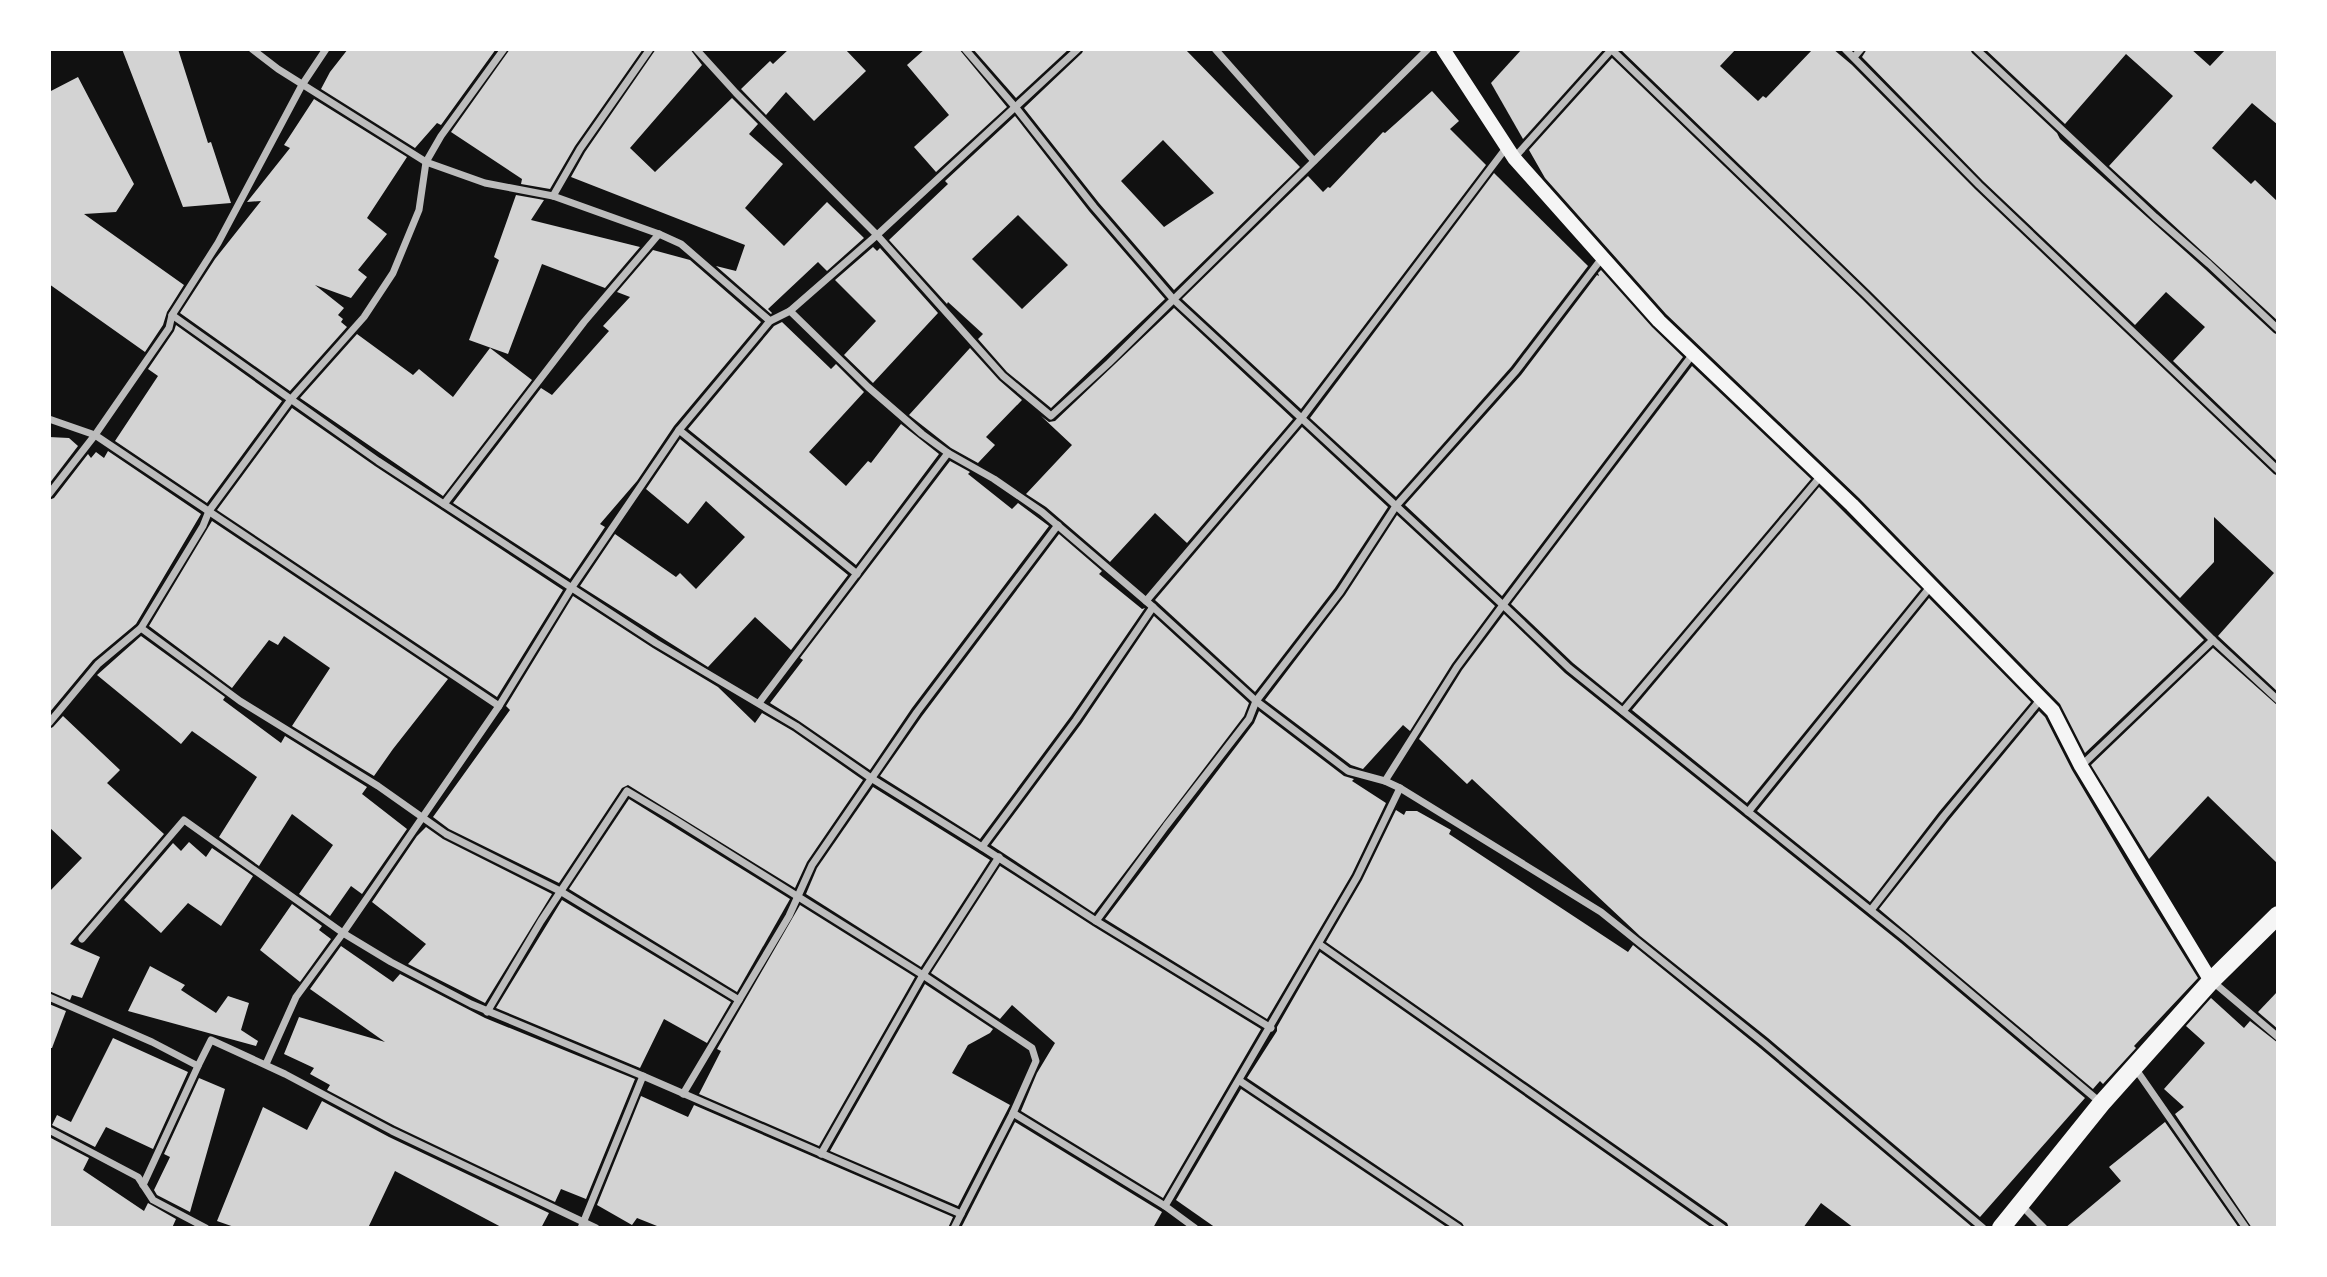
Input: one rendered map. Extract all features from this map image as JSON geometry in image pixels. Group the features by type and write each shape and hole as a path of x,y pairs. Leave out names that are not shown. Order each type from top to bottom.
{"main road":[{"path":"1443,49 1510,153 1659,321 1821,476 2053,711 2081,766 2211,981"},
{"path":"2001,1228 2101,1104 2211,981 2278,915"}],"street":[{"path":"252,49 302,85 426,162 485,183 553,196 681,244 770,321"},
{"path":"49,494 95,435 169,328 172,315 218,243 302,85 326,49"},
{"path":"49,723 98,664 141,628 203,526 209,511 292,398 363,317 393,272 419,210 426,162 441,136 504,49"},
{"path":"553,196 580,149 650,49"},
{"path":"696,49 877,235 1003,376 1051,416 1174,300 1428,49"},
{"path":"965,49 1174,300 1301,419 1569,667 1871,910 2101,1104"},
{"path":"266,1064 296,997 499,706 572,587 679,430 770,321 790,311 877,235 1078,49"},
{"path":"1215,49 1314,161"},
{"path":"1146,601 1301,419 1510,153 1612,49 1865,294 2213,640 2278,700"},
{"path":"1845,49 1979,185 2278,470"},
{"path":"1854,57 1861,49"},
{"path":"1976,49 2155,218 2278,329"},
{"path":"444,504 584,322 659,234"},
{"path":"1096,921 1249,719 1256,701 1340,592 1395,506 1516,371 1602,258"},
{"path":"790,311 868,387 922,434 948,453 994,478 1058,525 1256,701 1348,771 1400,788 1601,912 1764,1043 1983,1228"},
{"path":"172,315 378,461 656,643 759,704 1096,921 1271,1028"},
{"path":"1385,781 1457,667 1693,354"},
{"path":"49,419 95,435 499,706"},
{"path":"679,430 856,574"},
{"path":"759,704 948,453"},
{"path":"1623,712 1821,476"},
{"path":"683,1094 789,916 812,865 871,778 1058,525"},
{"path":"1748,812 1931,586"},
{"path":"982,847 1076,719 1153,607"},
{"path":"141,628 240,701 356,772 446,834 560,891 738,1000"},
{"path":"2081,766 2213,640"},
{"path":"1871,910 1944,816 2041,699"},
{"path":"1165,1206 1357,877 1400,788"},
{"path":"487,1012 560,891 626,791 923,975 1032,1048 1036,1061 1013,1113 954,1228"},
{"path":"82,939 184,820 343,933 391,962 487,1012 643,1076 961,1214"},
{"path":"821,1154 923,975 999,857"},
{"path":"1319,944 1723,1228"},
{"path":"2211,981 2278,1037"},
{"path":"49,998 152,1042 198,1066"},
{"path":"143,1185 211,1040 266,1064 392,1131 582,1225 596,1228"},
{"path":"2135,1068 2246,1228"},
{"path":"582,1225 643,1076"},
{"path":"1240,1081 1459,1228"},
{"path":"1013,1113 1165,1206 1195,1228"},
{"path":"49,1130 138,1177 153,1200 206,1228"},
{"path":"2021,1205 2044,1228"}],"building":[{"path":"122,49 178,49 208,143 211,142 231,203 183,207"},
{"path":"348,49 496,49 441,125 437,123 415,148 321,89"},
{"path":"510,49 643,49 575,146 550,189 521,184 522,179 451,132"},
{"path":"656,49 690,49 702,65 630,148 655,172 732,98 758,124 749,134 783,164 745,208 784,246 827,202 864,238 827,271 818,262 768,309 771,314 716,266 736,271 745,245 571,177 585,152"},
{"path":"789,49 845,49 866,71 814,121 786,92 766,115 741,89 770,61 773,64"},
{"path":"925,49 959,49 1007,107 936,172 914,147 949,115 907,65"},
{"path":"973,49 1069,49 1016,98"},
{"path":"1084,49 1185,49 1300,167 1174,290 1099,203 1024,108","holes":["1163,140 1214,193 1164,227 1121,181"]},
{"path":"1522,49 1604,49 1523,139 1491,83"},
{"path":"1620,49 1736,49 1720,66 1758,101 1763,96 1766,98 1813,49 1833,49 1975,189 2278,476 2278,692 2218,636 2274,573 2214,517 2214,562 2180,598 1869,290"},
{"path":"1867,49 1970,49 2057,133 2060,139 2278,335 2278,462 2173,361 2205,327 2166,292 2135,325 1983,181 1862,57"},
{"path":"1985,49 2191,49 2210,66 2226,49 2278,49 2278,125 2252,103 2212,148 2251,184 2255,180 2278,202 2278,321 2109,166 2173,96 2126,54 2065,124"},
{"path":"1612,58 1861,298 2204,640 2085,753 2060,704 1859,498 1666,314 1545,178 1529,150"},
{"path":"78,77 134,184 116,212 84,214 184,285 145,352 49,284 49,92"},
{"path":"1432,91 1459,121 1450,129 1486,165 1301,409 1182,299 1308,176 1323,192 1330,188 1383,132"},
{"path":"314,99 407,157 367,218 387,234 358,270 367,277 351,298 315,285 344,308 338,315 347,327 290,391 180,313 215,259 261,201 247,202 290,148 284,145"},
{"path":"1015,116 1089,211 1165,299 1051,408 1007,372 978,339 983,334 948,302 947,304 889,240 948,184 945,181","holes":["1018,215 1068,265 1022,309 972,259"]},
{"path":"1494,173 1588,266 1511,367 1396,497 1310,418"},
{"path":"516,195 544,200 531,220 640,247 605,288 542,264 508,354 469,340 499,260 494,257"},
{"path":"873,247 877,251 880,248 938,313 873,383 844,355 876,321 835,280"},
{"path":"653,250 690,260 761,322 674,426 637,481 600,524 605,527 570,579 453,503 541,388 552,395 609,331 603,326 630,297 617,292"},
{"path":"1601,270 1683,357 1502,596 1405,505 1521,375"},
{"path":"1174,308 1293,419 1187,543 1155,513 1110,562 1046,507 1026,494 1072,445 1041,416 1049,422 1055,421"},
{"path":"782,322 831,369 836,364 864,392 809,452 846,486 868,461 871,463 901,424 939,454 856,565 688,429 774,326"},
{"path":"176,325 282,401 207,503 115,441 158,376 148,369"},
{"path":"357,334 413,375 419,369 453,397 490,348 532,380 443,496 300,398"},
{"path":"970,348 999,380 1022,400 986,437 995,445 978,463 951,448 909,415"},
{"path":"1692,366 1811,479 1622,703 1573,663 1511,604"},
{"path":"292,408 563,590 497,697 217,510"},
{"path":"1302,427 1388,507 1335,588 1255,692 1155,600"},
{"path":"49,437 69,438 78,446 49,484"},
{"path":"680,439 848,575 791,650 755,617 708,667 580,586 615,534 676,577 680,573 696,589 745,537 706,501 688,524 646,489"},
{"path":"108,451 201,514 136,624 93,660 49,713 49,500 54,498 88,454 91,458 96,452 104,458"},
{"path":"950,461 970,472 968,474 1012,509 1018,503 1049,526 912,708 870,770 770,703 803,660 800,658"},
{"path":"1819,487 1921,589 1747,803 1632,710"},
{"path":"1397,515 1495,606 1452,664 1410,731 1403,725 1363,769 1351,765 1265,700 1345,595"},
{"path":"212,521 448,679 374,776 292,726 330,668 284,636 278,645 269,640 232,688 149,626"},
{"path":"1059,534 1102,571 1099,574 1142,609 1145,608 1071,716 980,839 880,776"},
{"path":"573,596 718,687 755,723 762,713 793,731 863,780 807,862 795,888 628,785 622,788 559,883 449,829 433,817 510,710 506,706"},
{"path":"1929,598 2031,702 1939,812 1870,902 1757,811"},
{"path":"1504,614 1565,673 1901,943 2085,1098 1980,1217 1768,1038 1640,936 1472,779 1467,784 1419,739 1462,670"},
{"path":"1154,616 1249,703 1244,716 1094,913 991,845 1081,724"},
{"path":"141,636 225,697 223,700 281,743 285,736 367,787 362,794 407,829 362,894 351,886 330,916 299,894 333,845 292,814 259,866 219,837 257,777 192,731 181,744 97,675"},
{"path":"2213,648 2278,706 2278,864 2208,796 2149,859 2091,765"},
{"path":"1259,711 1344,776 1354,779 1352,781 1386,803 1352,874 1267,1019 1105,919 1254,723"},
{"path":"2039,711 2045,717 2072,770 2134,875 2198,978 2134,1046 2136,1048 2103,1084 2100,1081 2093,1089 1879,909"},
{"path":"63,716 120,770 107,783 164,834 70,944 100,957 82,998 72,995 70,1000 49,991 49,892 82,858 49,827 49,729"},
{"path":"873,787 990,860 921,967 806,894 817,868"},
{"path":"629,799 790,899 737,992 569,889"},
{"path":"1396,810 1404,815 1406,811 1417,811 1451,830 1449,834 1628,952 1633,945 1760,1048 1971,1226 1970,1228 1854,1228 1821,1203 1803,1228 1729,1228 1727,1223 1326,942 1362,880"},
{"path":"426,827 443,839 552,894 485,1003 408,964 426,944 372,902"},
{"path":"189,842 206,857 212,848 253,876 221,926 188,903 161,933 124,900 173,843 181,851"},
{"path":"1000,866 1261,1029 1163,1198 1021,1111 1037,1073 1055,1043 1012,1005 1000,1019 931,973"},
{"path":"562,900 731,1002 707,1043 664,1019 640,1068 496,1008"},
{"path":"292,904 322,926 319,930 331,939 300,982 260,950"},
{"path":"800,905 915,977 819,1146 699,1094 721,1051 717,1049"},
{"path":"341,946 393,982 400,974 485,1018 635,1079 586,1199 561,1189 555,1202 395,1126 327,1090 330,1085 310,1074 314,1068 284,1054 299,1017 385,1042 310,989"},
{"path":"1320,952 1712,1228 1465,1228 1462,1223 1247,1078 1277,1031"},
{"path":"150,966 185,985 181,990 216,1013 228,996 249,1003 241,1030 258,1041 256,1046 128,1011"},
{"path":"925,984 993,1029 968,1045 952,1073 1010,1105 958,1206 830,1151"},
{"path":"2278,991 2278,1029 2258,1012"},
{"path":"2211,998 2244,1028 2250,1021 2278,1043 2278,1228 2252,1228 2175,1114 2184,1107 2164,1089 2205,1043 2186,1026"},
{"path":"49,1004 66,1011 52,1048 49,1048"},
{"path":"113,1038 188,1072 153,1149 106,1127 95,1147 52,1125 57,1115 71,1122"},
{"path":"199,1078 225,1089 190,1212 157,1195 154,1190 170,1157 164,1154"},
{"path":"1241,1089 1448,1228 1216,1228 1176,1200"},
{"path":"641,1096 688,1117 694,1105 953,1217 948,1228 662,1228 637,1218 632,1225 597,1205"},
{"path":"322,1101 389,1137 549,1213 541,1228 503,1228 395,1171 368,1228 237,1228 217,1221 263,1107 307,1130"},
{"path":"1015,1122 1162,1212 1153,1228 961,1228"},
{"path":"2165,1122 2239,1228 2065,1228 2121,1181 2109,1167"},
{"path":"49,1137 89,1158 83,1170 144,1211 148,1203 176,1219 172,1228 49,1228"}]}
